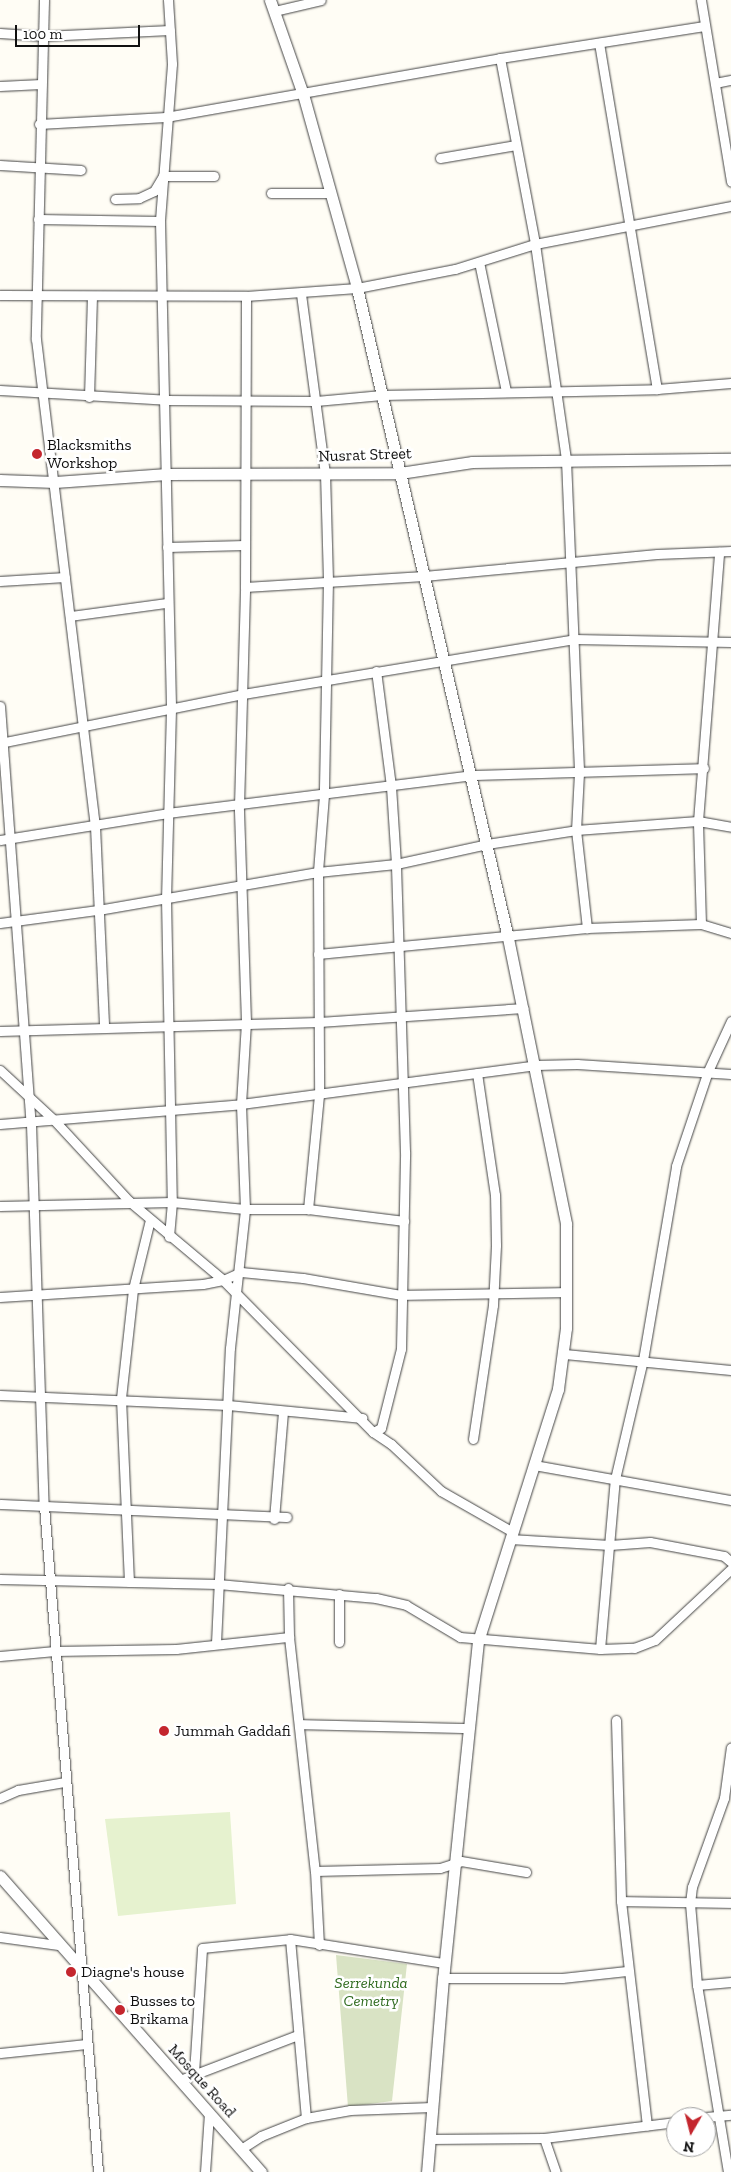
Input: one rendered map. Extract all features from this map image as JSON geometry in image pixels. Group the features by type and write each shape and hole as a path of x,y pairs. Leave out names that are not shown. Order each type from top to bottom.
{"street":[{"path":"44,0 39,124 36,339 85,726 94,826 104,1028"},
{"path":"168,0 172,64 166,117 160,221 160,295 166,400 166,603 171,709 166,898 172,1202 170,1237"},
{"path":"321,0 272,6 303,94 357,288 487,844 524,1008 563,1199 567,1292 564,1354 558,1389 478,1641 444,1963 427,2172"},
{"path":"701,0 731,178"},
{"path":"39,124 166,117 500,58 706,26"},
{"path":"0,33 43,36 170,30"},
{"path":"599,43 657,389"},
{"path":"500,58 536,244 558,390 566,460 579,772 576,830 587,928"},
{"path":"714,83 731,80"},
{"path":"0,86 41,84"},
{"path":"440,158 516,145"},
{"path":"0,165 81,170"},
{"path":"164,176 214,176"},
{"path":"115,199 139,198 154,191 164,176"},
{"path":"271,193 331,193"},
{"path":"0,295 92,297 160,295 246,296 301,294 357,288 479,262 536,244 629,224 731,206"},
{"path":"38,219 160,221"},
{"path":"479,262 506,391"},
{"path":"301,294 324,473 328,580 324,795 318,872 319,1094 308,1209"},
{"path":"216,1643 230,1348 238,1296 245,1209 241,1104 246,1022 240,884 239,806 245,587 246,296"},
{"path":"89,397 92,297"},
{"path":"0,390 44,395 166,400 316,400 382,395 506,391 657,389 731,383"},
{"name":"Nusrat Street","path":"0,480 55,482 166,474 400,473 472,462 731,459"},
{"path":"167,546 245,545"},
{"path":"245,587 328,580 424,576 570,564 657,554 731,551"},
{"path":"701,924 698,821 704,768 720,552"},
{"path":"0,581 65,577"},
{"path":"70,616 166,603"},
{"path":"2,743 243,694 574,638 731,642"},
{"path":"373,1432 381,1428 401,1348 404,1221 401,1019 396,864 391,786 376,672"},
{"path":"0,706 31,1124 32,1204 44,1506 98,2172"},
{"path":"0,840 168,813 239,806 471,776 704,768"},
{"path":"0,923 98,910 318,872 396,864 487,844 576,830 698,821 731,827"},
{"path":"318,954 508,938 587,928 701,924 731,932"},
{"path":"0,1031 246,1022 401,1019 524,1008"},
{"path":"600,1649 615,1479 643,1360 676,1166 708,1071 731,1021"},
{"path":"0,1124 31,1124 54,1120 241,1104 536,1065 577,1064 646,1070 708,1071 731,1074"},
{"path":"0,1070 54,1120 129,1201 223,1280 362,1418 373,1432 391,1444 441,1491 512,1536 610,1545 650,1542 679,1545 724,1556 731,1562"},
{"path":"473,1439 485,1372 494,1294 495,1195 477,1074"},
{"path":"0,1206 129,1201 172,1202 245,1209 308,1209 404,1221"},
{"path":"130,1582 128,1509 121,1398 133,1290 150,1220"},
{"path":"0,1297 36,1297 133,1290 223,1280 240,1272 303,1278 401,1295 567,1292"},
{"path":"564,1354 643,1360 666,1365 701,1365 731,1370"},
{"path":"0,1395 121,1398 228,1405 283,1412 362,1418"},
{"path":"274,1518 283,1412"},
{"path":"534,1465 731,1500"},
{"path":"0,1504 128,1509 274,1518 287,1517"},
{"path":"0,1579 218,1584 288,1588 406,1605 460,1637 478,1641 494,1639 600,1649 634,1648 654,1640 731,1569"},
{"path":"288,1588 289,1637 316,1871 319,1945"},
{"path":"339,1594 339,1642"},
{"path":"0,1656 55,1651 176,1649 216,1643 289,1637"},
{"path":"616,1720 621,1901 627,1971 647,2126"},
{"path":"299,1724 468,1728"},
{"path":"728,2172 697,1986 690,1903 692,1887 724,1798 731,1748"},
{"path":"0,1798 18,1790 66,1782"},
{"path":"316,1871 440,1868 454,1863 468,1862 526,1872"},
{"name":"Mosque Road","path":"0,1876 58,1945 261,2172"},
{"path":"621,1901 731,1903"},
{"path":"0,1938 58,1945"},
{"path":"194,2073 202,1948 290,1939 444,1963"},
{"path":"290,1939 306,2118"},
{"path":"443,1978 562,1978 627,1971"},
{"path":"697,1986 731,1982"},
{"path":"180,2080 194,2073 298,2035"},
{"path":"0,2053 87,2044"},
{"path":"241,2149 261,2136 306,2118 350,2110 432,2106"},
{"path":"205,2172 209,2114"},
{"path":"716,2115 731,2115"},
{"path":"429,2139 544,2138 666,2123"},
{"path":"544,2138 556,2172"}],"green space":[{"path":"230,1812 236,1904 118,1916 105,1819"},
{"name":"Serrekunda Cemetry","path":"336,1955 407,1964 392,2101 348,2107"}],"place":[{"name":"Blacksmiths Workshop","path":"37,454"},
{"name":"Jummah Gaddafi","path":"164,1731"},
{"name":"Diagne's house","path":"71,1972"},
{"name":"Busses to Brikama","path":"120,2010"}]}
